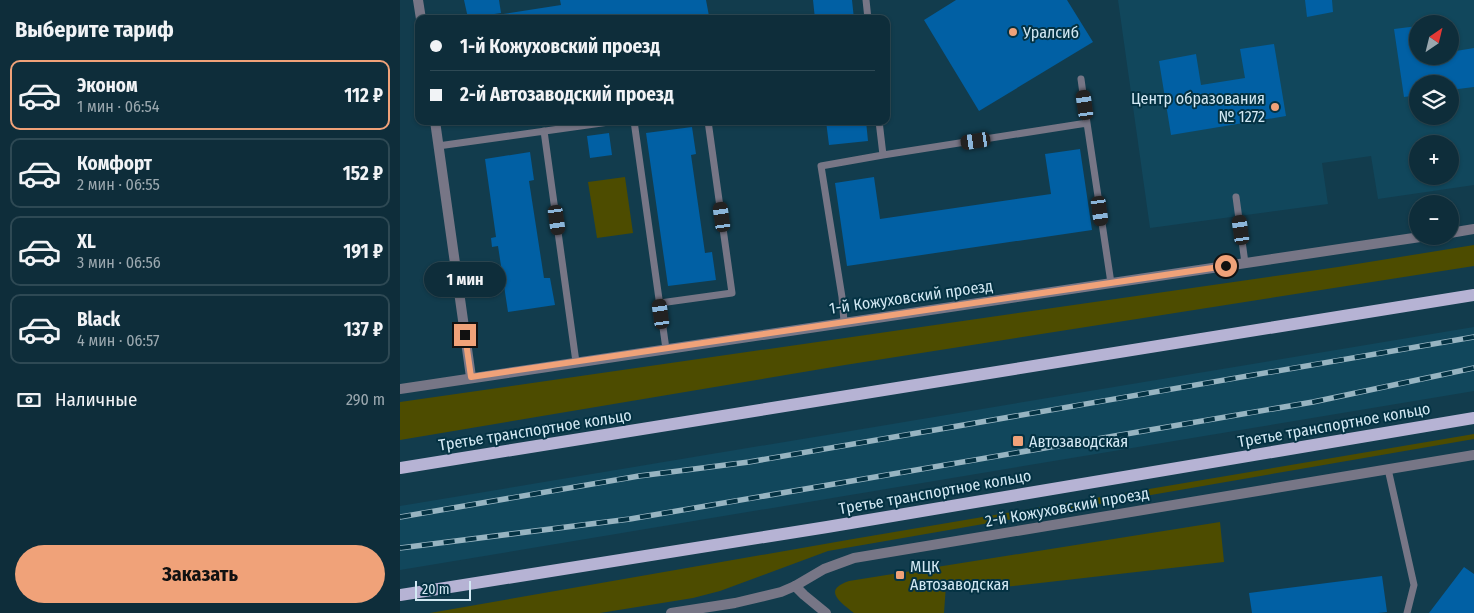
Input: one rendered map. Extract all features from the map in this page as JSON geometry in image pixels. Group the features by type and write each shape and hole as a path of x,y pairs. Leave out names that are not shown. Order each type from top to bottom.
{"main road":[{"name":"Третье транспортное кольцо","path":"400,468 1474,295"},
{"name":"Третье транспортное кольцо","path":"400,595 818,528 1474,418"}],"street":[{"path":"418,0 420,15"},
{"path":"435,125 471,377"},
{"path":"1459,232 1474,229"},
{"name":"1-й Кожуховский проезд","path":"400,389 1409,239"},
{"name":"2-й Кожуховский проезд","path":"672,613 782,592 796,586 824,568 854,558 1474,455"},
{"path":"796,586 826,613"}],"lane":[{"path":"866,0 868,15"},
{"path":"1081,79 1110,283"},
{"path":"844,322 842,297 821,166 1087,123"},
{"path":"438,146 587,125"},
{"path":"635,125 666,348"},
{"path":"660,304 732,293 709,125"},
{"path":"879,125 883,156"},
{"path":"544,131 576,362"},
{"path":"1236,198 1245,263"},
{"path":"1388,469 1414,585 1407,613"}],"shaded area":[{"name":"Центр образования № 1272","path":"1118,0 1474,0 1474,185 1378,199 1371,156 1322,163 1328,204 1150,228"},
{"path":"625,177 633,233 597,238 588,182"},
{"path":"1474,245 1474,266 845,365 400,440 400,402 1338,267"},
{"path":"1474,327 1474,391 400,570 400,506"},
{"path":"1474,434 1474,439 828,551 720,591 693,598 600,613 430,613 853,539"},
{"path":"1220,522 1224,562 1004,587 1001,579 946,585 944,613 854,613 839,600 835,592 836,588 849,581"}],"building":[{"path":"464,0 499,0 501,13 467,15"},
{"path":"560,0 706,0 709,15 496,15 561,5"},
{"path":"813,0 852,0 854,15 815,15"},
{"path":"956,0 1067,0 1093,42 979,111 924,20"},
{"path":"1305,0 1332,0 1333,12 1307,17"},
{"path":"1409,27 1409,65 1459,65 1459,50 1474,48 1474,87 1459,89 1459,75 1409,75 1409,96 1404,97 1394,29"},
{"path":"1274,44 1286,116 1171,135 1159,61 1196,54 1201,85 1245,78 1240,49"},
{"path":"826,125 866,125 868,141 829,145"},
{"path":"692,127 696,154 691,155 705,253 712,252 716,280 668,286 646,133"},
{"path":"609,133 612,155 590,158 587,136"},
{"path":"1080,149 1092,230 847,266 835,183 874,177 880,219 1051,194 1045,154"},
{"path":"530,152 534,180 529,181 544,278 550,278 555,305 508,312 498,246 492,247 491,238 496,237 485,159"},
{"path":"1464,567 1474,574 1474,613 1429,613"},
{"path":"1382,576 1387,612 1252,613 1249,593"}],"railway":[{"path":"400,517 639,476 749,462 1474,337"},
{"path":"400,548 630,519 1313,402 1474,368"}],"place":[{"name":"Уралсиб","path":"1013,32"},
{"name":"Центр образования № 1272","path":"1275,107"},
{"name":"Автозаводская","path":"1018,441"},
{"name":"МЦК Автозаводская","path":"900,575"}],"route":[{"path":"465,335 471,377 1226,266"}]}
